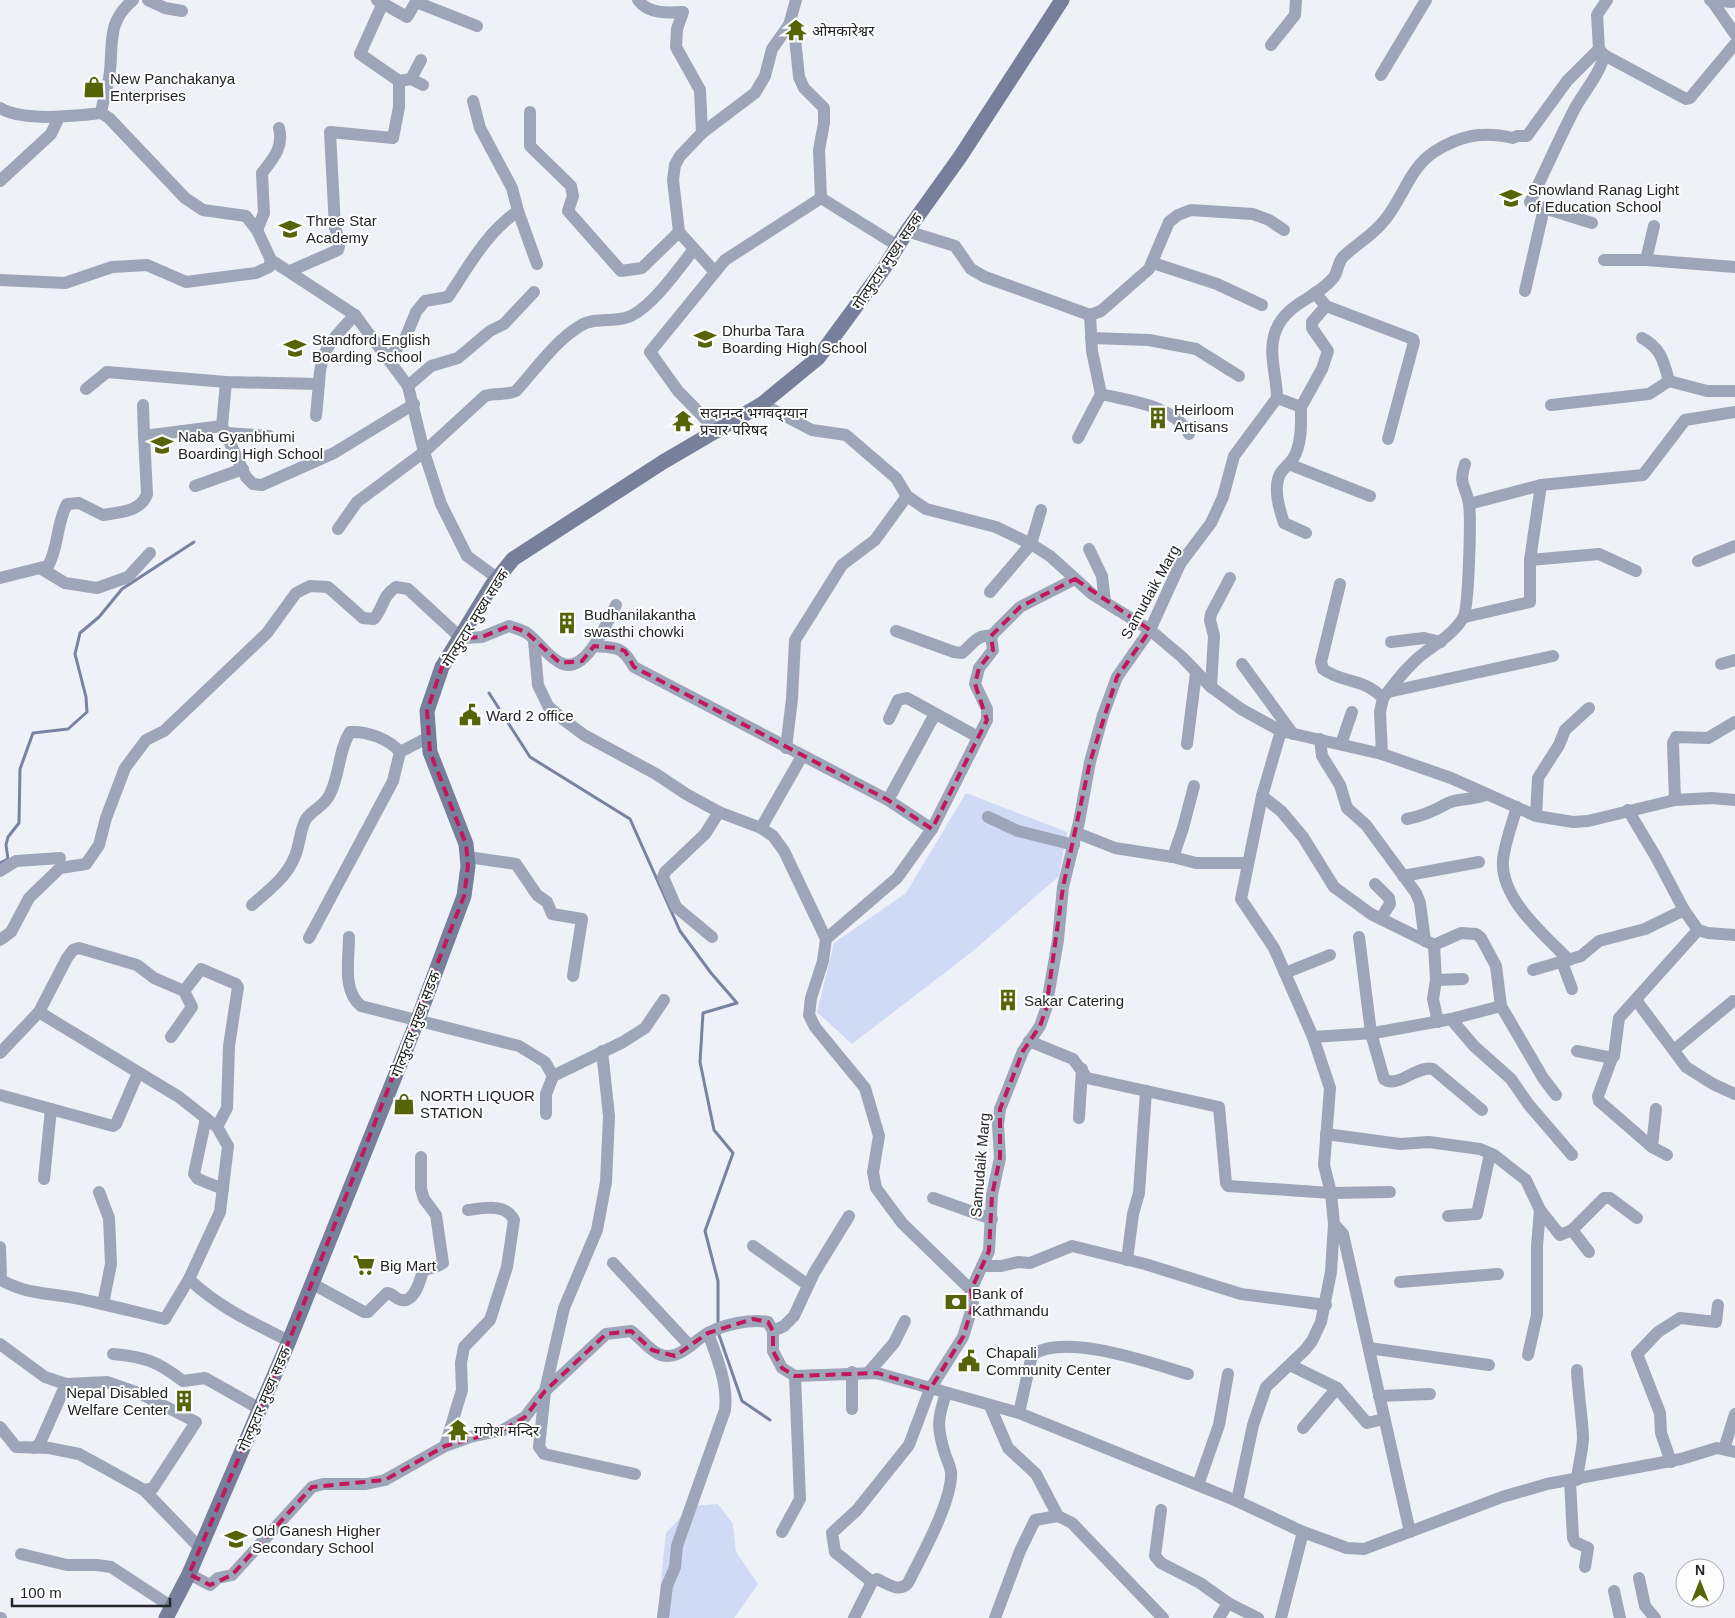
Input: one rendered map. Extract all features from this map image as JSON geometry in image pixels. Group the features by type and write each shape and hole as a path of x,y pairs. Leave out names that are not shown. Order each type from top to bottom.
{"main road":[{"name":"गोल्फुटार मुख्य सडक","path":"169,1612 189,1574 289,1340 418,1020 464,896 468,857 466,844 430,752 426,711 442,667 498,578 513,559 663,462 718,432 762,404 818,358 960,156 1062,0"}],"street":[{"path":"148,0 165,8 182,11"},
{"path":"638,0 641,5 664,14 683,6"},
{"path":"715,272 679,232 673,180 675,165 686,148 702,133 755,93 765,76 772,49 789,25 796,0"},
{"path":"1271,45 1295,15 1296,0"},
{"path":"1381,75 1426,0"},
{"path":"1592,223 1532,205 1530,202 1574,110 1602,66 1602,52 1596,15 1607,0"},
{"path":"1711,1 1733,2"},
{"path":"1711,1 1735,34"},
{"path":"101,113 110,73 110,45 113,27 125,2"},
{"path":"423,85 405,80 360,54 380,2 406,16 416,2 476,26"},
{"path":"683,6 677,29 676,47 700,90 702,133"},
{"path":"789,25 795,38 799,77 804,88 824,108 824,123 819,150 821,198"},
{"path":"1602,52 1686,99 1690,98 1735,44"},
{"path":"1301,407 1276,398 1272,347 1276,329 1291,309 1334,277 1342,258 1362,243 1384,222 1401,197 1416,168 1434,152 1479,133 1513,138 1527,136 1567,81 1602,52"},
{"path":"290,271 338,250 340,242 335,228 330,132 393,138 405,80 421,60"},
{"path":"473,101 480,128 512,188 536,264"},
{"path":"0,108 15,114 59,117 101,113 109,118 185,198 203,210 246,216 257,230 271,260 355,315 408,386 414,404 424,452 441,504 467,556 498,578"},
{"path":"530,112 530,146 571,186 572,196 568,211 621,271 642,268 679,232"},
{"path":"0,181 51,134 59,117"},
{"path":"257,230 264,213 262,173 276,156 282,139 280,128"},
{"path":"821,198 898,246"},
{"path":"718,432 678,392 650,352 726,260 821,198"},
{"path":"1526,291 1544,208"},
{"path":"907,231 955,246 971,269 985,277 1090,315 1101,311 1153,263 1169,222 1178,215 1191,210 1253,214 1269,220 1284,230"},
{"path":"388,359 405,339 416,312 425,301 448,298 477,251 503,221 518,211"},
{"path":"1646,260 1654,226"},
{"path":"338,529 357,502 424,452 485,396 493,393 509,395 516,391 567,335 582,324 626,318 640,310 667,285 694,249"},
{"path":"0,280 65,283 112,267 147,265 186,282 256,273 269,267 271,260"},
{"path":"1604,260 1646,260 1735,267"},
{"path":"1153,263 1217,284 1262,305"},
{"path":"408,386 431,366 458,358 490,331 504,324 534,292"},
{"path":"1315,293 1326,306 1414,342 1388,438"},
{"path":"1306,533 1284,523 1278,506 1277,482 1281,472 1291,465 1300,437 1301,407 1322,369 1328,351 1312,328 1312,322 1326,306"},
{"path":"316,416 319,372 326,346 355,315"},
{"path":"1078,438 1101,394 1090,338 1090,315"},
{"path":"1090,338 1149,340 1196,349 1239,376"},
{"path":"1642,338 1654,345 1663,359 1669,381"},
{"path":"86,389 107,372 226,382 319,384"},
{"path":"1551,405 1649,394 1669,381 1707,391 1735,391"},
{"path":"226,382 225,429 243,469 253,484 262,485 334,453 414,404"},
{"path":"1101,394 1160,409 1181,425 1189,434"},
{"name":"Samudaik Marg","path":"872,1582 834,1552 832,1533 857,1510 909,1445 930,1389 963,1337 973,1305 971,1290 989,1251 992,1194 1000,1158 998,1125 1000,1109 1007,1097 1023,1051 1040,1026 1046,1009 1058,940 1063,887 1075,839 1090,762 1103,715 1117,678 1150,630 1180,564 1211,523 1224,497 1234,456 1276,398"},
{"path":"762,404 812,430 846,435 896,478 907,496 926,509 996,527 1031,544 1050,556 1075,579 1105,602 1150,630 1182,657 1196,673 1241,709 1287,732 1382,754 1488,794 1536,816 1573,822 1588,821 1675,800 1712,798 1735,800"},
{"path":"0,578 48,566 55,554 61,514 67,504 79,502 103,516 137,508 144,503 147,494 143,405"},
{"path":"1469,504 1541,486 1643,475 1685,420 1735,412"},
{"path":"144,436 225,429 269,436"},
{"path":"1464,617 1467,591 1469,504 1461,478 1465,464"},
{"path":"1291,465 1370,496"},
{"path":"195,486 243,469"},
{"path":"1382,754 1380,712 1386,695 1423,654 1441,642 1464,617 1530,602 1530,560 1541,486"},
{"path":"786,748 792,699 795,640 842,565 875,540 907,496"},
{"path":"990,592 1031,544 1040,510"},
{"path":"1698,562 1735,546"},
{"path":"1089,550 1102,576 1105,602"},
{"path":"40,568 65,583 97,588 128,577 150,553"},
{"path":"1530,560 1578,558 1600,554 1636,571"},
{"path":"1211,686 1214,636 1210,620 1211,614 1230,578"},
{"path":"991,636 1020,607 1075,579"},
{"path":"1340,584 1321,662 1323,669 1329,674 1365,684 1386,695 1553,656"},
{"path":"0,940 11,932 29,898 60,868 86,864 99,844 106,818 126,768 146,740 164,731 267,633 296,592 310,586 328,587 363,618 374,619 382,610 386,594 396,587 408,589 461,638 482,637 509,626 526,632 560,663 571,664 582,660 594,646 616,605"},
{"path":"896,631 954,652 962,653 978,638 984,635 991,636"},
{"path":"826,939 897,878 932,829 987,720 987,714 975,684 979,668 993,650 991,636"},
{"path":"1391,642 1424,638 1441,642"},
{"path":"534,641 538,685 548,706 584,735 656,774 719,812 761,828 773,836 784,851 826,939 823,961 811,998 809,1015 814,1028 865,1088 879,1136 873,1172 876,1188 902,1223 971,1290"},
{"path":"594,646 617,648 625,651 634,667 888,800 932,829"},
{"path":"1721,664 1735,660"},
{"path":"1242,664 1287,732"},
{"path":"1187,744 1196,673"},
{"path":"889,719 898,700 902,698 912,700 978,738"},
{"path":"1536,816 1538,778 1559,745 1565,730 1589,708"},
{"path":"1341,744 1352,712"},
{"path":"888,800 935,714"},
{"path":"1675,800 1673,742 1676,738 1708,738 1735,722"},
{"path":"252,904 279,882 295,856 305,820 313,811 320,807 330,794 345,740 350,732 357,731 381,738 393,743 400,752"},
{"path":"1237,1501 1256,1413 1266,1387 1312,1341 1326,1305 1331,1272 1334,1224 1331,1193 1324,1164 1330,1088 1313,1037 1274,948 1242,903 1241,895 1262,796 1287,732"},
{"path":"309,938 393,780 400,752 429,737"},
{"path":"1320,739 1322,756 1340,785 1347,808 1366,825 1416,893 1436,980 1434,999 1438,1022"},
{"path":"761,828 802,756"},
{"path":"1173,857 1194,786"},
{"path":"1407,819 1437,811 1449,803 1479,799 1488,794"},
{"path":"1262,796 1281,811 1304,837 1334,887 1371,914 1429,943 1461,934 1476,934 1480,938 1496,966 1502,1006 1543,1078 1556,1095"},
{"path":"1517,807 1503,861 1507,884 1517,904 1565,961 1572,989"},
{"path":"1628,810 1656,856 1684,910 1698,930 1708,934 1735,935"},
{"path":"712,937 676,907 663,877 664,872 705,834 719,812"},
{"path":"988,817 1018,831 1075,839 1196,863 1248,863"},
{"path":"468,857 516,864 537,895 547,902 552,914 582,919 573,976"},
{"path":"0,871 16,861 60,858"},
{"path":"1403,876 1479,862"},
{"path":"1375,884 1388,898 1390,904 1381,918"},
{"path":"1533,970 1582,956 1598,941 1645,929 1684,910"},
{"path":"1667,1155 1652,1148 1599,1101 1598,1096 1612,1058 1620,1018 1698,930"},
{"path":"1359,937 1370,1033 1385,1081 1394,1082 1423,1068 1433,1070 1482,1110"},
{"path":"349,938 349,989 354,1000 361,1006 518,1046 545,1062 553,1076"},
{"path":"0,1053 39,1012 67,958 73,950 79,948 137,965 154,978 184,991 192,1007 171,1036"},
{"path":"1285,973 1330,956"},
{"path":"184,991 201,968 236,984 238,987 229,1046 227,1108 217,1126"},
{"path":"1436,980 1463,979"},
{"path":"546,1114 546,1094 553,1076 623,1042 645,1028 664,1000"},
{"path":"1636,1000 1686,1067 1713,1084 1735,1094"},
{"path":"1675,1050 1733,1001"},
{"path":"1313,1037 1370,1033 1451,1020 1502,1006"},
{"path":"0,1247 1,1280 15,1288 103,1304 165,1319 189,1279 220,1212 228,1146 217,1126 179,1097 39,1012"},
{"path":"1451,1020 1474,1046 1511,1078 1529,1105 1572,1155"},
{"path":"1029,1041 1073,1059 1087,1078 1219,1107 1226,1183 1228,1186 1331,1193 1390,1192"},
{"path":"602,1051 609,1116 606,1182 597,1230 564,1308 545,1391 540,1447 544,1454 635,1474"},
{"path":"1578,1051 1612,1058"},
{"path":"1079,1118 1082,1069"},
{"path":"0,1095 113,1126 116,1124 138,1073"},
{"path":"1127,1260 1132,1214 1139,1194 1146,1091"},
{"path":"44,1179 52,1109"},
{"path":"1652,1148 1656,1109"},
{"path":"206,1118 194,1174 198,1179 223,1189"},
{"path":"1326,1134 1400,1144 1429,1142 1480,1149 1526,1180 1540,1210 1556,1232 1564,1235 1572,1230 1604,1198 1610,1198 1637,1218"},
{"path":"1448,1216 1477,1214 1490,1154"},
{"path":"311,1283 364,1312 368,1312 387,1292 399,1300 408,1299 416,1292 422,1271 428,1267 439,1266 442,1263 436,1215 424,1199 421,1189 421,1157"},
{"path":"99,1192 109,1218 111,1264 103,1304"},
{"path":"933,1198 992,1219"},
{"path":"445,1446 462,1390 464,1347 490,1320 507,1266 514,1220 511,1213 502,1209 468,1210"},
{"path":"1528,1356 1537,1314 1537,1246 1540,1210"},
{"path":"773,1330 784,1326 794,1316 808,1285 848,1216"},
{"path":"1334,1224 1343,1234 1410,1532"},
{"path":"1572,1230 1589,1252"},
{"path":"753,1246 808,1285"},
{"path":"982,1266 1001,1266 1018,1262 1030,1263 1072,1246 1127,1260 1241,1294 1326,1305"},
{"path":"613,1263 690,1346"},
{"path":"1400,1282 1498,1274"},
{"path":"189,1279 207,1296 231,1312 289,1340"},
{"path":"1670,1462 1661,1433 1660,1413 1637,1354 1658,1332 1680,1318 1716,1322 1718,1305"},
{"path":"189,1574 210,1585 218,1578 232,1575 312,1487 323,1484 366,1484 386,1480 445,1446 470,1437 503,1430 525,1417 545,1391 606,1334 631,1331 642,1338 652,1350 662,1355 675,1356 708,1333 753,1319 768,1322 773,1330 773,1351 782,1368 795,1376 852,1372 877,1373 1018,1413 1237,1501 1303,1532 1347,1548 1364,1549 1502,1497 1547,1484 1574,1481 1670,1462 1717,1448 1730,1451 1735,1414"},
{"path":"869,1372 894,1343 905,1321"},
{"path":"664,1618 667,1586 675,1567 677,1546 725,1410 724,1382 708,1333"},
{"path":"0,1344 45,1377 66,1384 107,1382 140,1394 196,1422 153,1488 144,1490"},
{"path":"1018,1413 1032,1355 1048,1347 1090,1349 1129,1356 1188,1374"},
{"path":"1369,1348 1489,1365"},
{"path":"113,1354 142,1357 166,1367 183,1381 206,1378 260,1409"},
{"path":"1290,1365 1337,1388 1367,1423 1384,1419"},
{"path":"1577,1370 1578,1399 1583,1439 1574,1481 1573,1538 1575,1542 1588,1548 1585,1567"},
{"path":"852,1372 852,1409"},
{"path":"1198,1485 1219,1424 1228,1374"},
{"path":"782,1532 800,1499 795,1376"},
{"path":"34,1448 40,1443 66,1384"},
{"path":"1303,1428 1337,1388"},
{"path":"854,1618 872,1582 877,1579 898,1588 904,1588 937,1522 950,1485 951,1470 940,1435 938,1418 946,1394"},
{"path":"1379,1396 1430,1394"},
{"path":"990,1406 1008,1448 1036,1474 1058,1516 1072,1524 1163,1618"},
{"path":"0,1427 16,1447 79,1454 144,1490 200,1548"},
{"path":"1161,1510 1155,1556 1161,1563 1200,1582 1228,1603 1258,1618"},
{"path":"995,1618 1020,1551 1036,1520 1058,1516"},
{"path":"1281,1618 1303,1532"},
{"path":"21,1554 67,1565 110,1567 169,1612"},
{"path":"1639,1578 1645,1606 1650,1617"},
{"path":"1614,1591 1620,1618"},
{"path":"1219,1618 1228,1603"}],"highlighted area":[{"path":"1075,579 1150,630 1117,677 1090,762 1063,887 1046,1009 1040,1026 1023,1051 1000,1109 1000,1158 992,1195 989,1251 971,1290 973,1305 963,1337 951,1359 930,1389 877,1373 795,1376 782,1368 773,1351 773,1331 768,1322 753,1319 708,1333 675,1356 652,1350 631,1331 606,1334 545,1391 525,1417 503,1430 445,1446 385,1480 312,1487 232,1575 210,1585 189,1574 289,1341 464,896 468,866 466,844 430,752 427,711 442,667 461,638 482,637 509,626 526,632 560,663 582,661 594,646 617,648 625,651 634,667 888,800 932,829 987,720 975,684 979,668 993,650 991,636 1020,607"}],"shaded area":[{"path":"966,793 1067,832 1059,876 973,951 852,1044 817,1012 834,943 906,893"},
{"path":"718,1504 733,1524 736,1552 758,1584 734,1618 657,1618 666,1533 691,1506"}],"waterway":[{"path":"0,863 8,859 6,845 8,837 19,823 20,769 33,733 68,729 87,712 86,697 75,654 80,633 99,617 122,589 194,542"},
{"path":"489,693 530,757 630,819 680,931 711,973 737,1003 703,1013 700,1062 714,1130 733,1153 705,1231 718,1281 718,1326"},
{"path":"719,1335 742,1401 770,1420"}],"place":[{"name":"ओमकारेश्वर","path":"796,30"},
{"name":"New Panchakanya Enterprises","path":"94,87"},
{"name":"Snowland Ranag Light of Education School","path":"1511,198"},
{"name":"Three Star Academy","path":"290,229"},
{"name":"Dhurba Tara Boarding High School","path":"705,339"},
{"name":"Standford English Boarding School","path":"295,348"},
{"name":"Heirloom Artisans","path":"1158,418"},
{"name":"सदानन्द भगवद्ग्यान प्रचार परिषद","path":"683,421"},
{"name":"Naba Gyanbhumi Boarding High School","path":"162,445"},
{"name":"Budhanilakantha swasthi chowki","path":"567,623"},
{"name":"Ward 2 office","path":"470,715"},
{"name":"Sakar Catering","path":"1008,1000"},
{"name":"NORTH LIQUOR STATION","path":"404,1104"},
{"name":"Big Mart","path":"364,1265"},
{"name":"Bank of Kathmandu","path":"956,1302"},
{"name":"Chapali Community Center","path":"969,1361"},
{"name":"Nepal Disabled Welfare Center","path":"184,1401"},
{"name":"गणेश मन्दिर","path":"458,1430"},
{"name":"Old Ganesh Higher Secondary School","path":"236,1539"}]}
